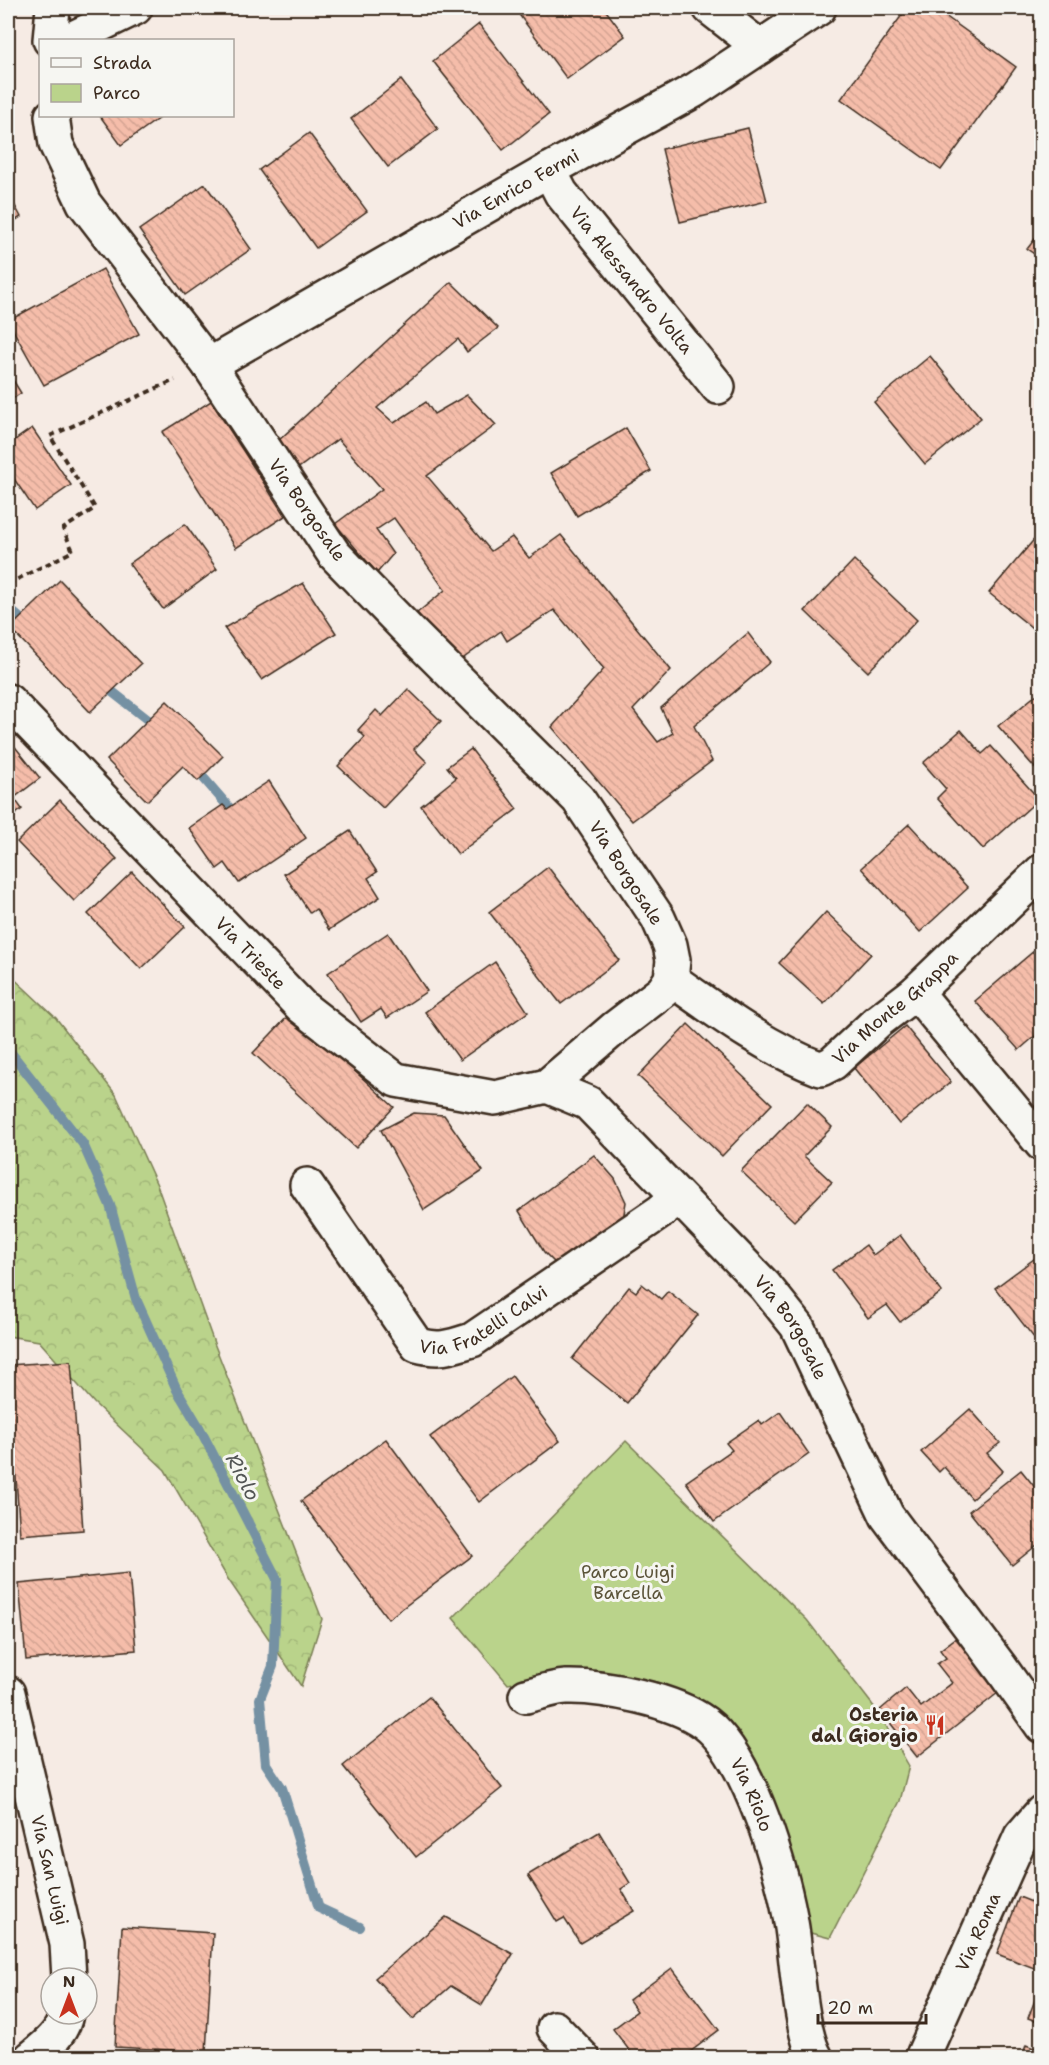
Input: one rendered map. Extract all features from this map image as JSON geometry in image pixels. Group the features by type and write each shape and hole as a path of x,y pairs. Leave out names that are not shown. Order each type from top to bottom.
{"street":[{"path":"50,39 53,8"},
{"path":"71,39 135,8"},
{"path":"710,8 760,47"},
{"name":"Via Enrico Fermi","path":"209,365 549,170 695,90 819,8"},
{"name":"Via Borgosale","path":"52,117 56,144 84,203 209,365 334,554 578,799 658,918 670,945 673,960 671,979"},
{"name":"Via Alessandro Volta","path":"549,170 561,193 718,387"},
{"name":"Via Trieste","path":"8,701 302,1007 396,1080 495,1098 548,1086"},
{"name":"Via Monte Grappa","path":"671,979 748,1033 805,1064 821,1070 833,1064 877,1022 916,992 1041,872"},
{"path":"548,1086 616,1027 663,991 671,979"},
{"path":"916,992 1041,1144"},
{"name":"Via Borgosale","path":"548,1086 588,1103 765,1286 796,1326 887,1516 994,1658 1041,1726"},
{"name":"Via Fratelli Calvi","path":"307,1185 417,1345 434,1349 447,1348 472,1340 678,1197"},
{"name":"Via Riolo","path":"526,1696 564,1687 602,1689 644,1697 677,1708 705,1723 729,1749 748,1786 778,1860 786,1891 805,2025 816,2058"},
{"name":"Via San Luigi","path":"8,1693 67,1944 68,1966"},
{"name":"Via Roma","path":"922,2058 1021,1836 1041,1812"},
{"path":"31,2058 53,2040 62,2026"},
{"path":"554,2028 583,2058"}],"path":[{"path":"8,584 73,551 63,530 95,508 50,436 209,365"}],"green space":[{"path":"8,973 56,1018 116,1095 157,1185 214,1343 322,1619 301,1686 228,1579 165,1470 94,1403 39,1341 8,1336"},
{"name":"Parco Luigi Barcella","path":"626,1441 807,1620 878,1712 909,1766 900,1801 830,1938 807,1932 720,1722 542,1678 508,1684 453,1618"}],"building":[{"path":"531,8 604,8 625,36 567,79 520,16"},
{"path":"907,8 934,8 1016,67 941,170 841,99"},
{"path":"479,24 549,114 503,150 433,61"},
{"path":"401,80 438,129 388,167 351,119"},
{"path":"101,117 161,117 121,145"},
{"path":"748,128 767,201 680,222 662,149"},
{"path":"309,133 367,211 316,248 259,170"},
{"path":"205,184 251,249 185,295 139,230"},
{"path":"8,193 21,217 8,225"},
{"path":"1042,230 1042,259 1027,249"},
{"path":"103,269 139,334 44,385 8,321"},
{"path":"451,282 498,328 467,352 458,339 377,408 394,423 426,402 434,414 467,395 496,425 427,476 491,551 512,537 529,558 561,535 671,670 633,710 658,742 673,733 661,708 748,633 770,662 694,726 712,761 632,821 552,727 604,669 554,610 507,641 501,631 461,660 417,613 445,590 394,518 376,530 393,554 377,573 335,524 382,489 338,439 293,472 278,441"},
{"path":"930,356 981,418 925,464 874,402"},
{"path":"8,372 21,393 8,402"},
{"path":"211,401 285,516 236,548 162,432"},
{"path":"32,428 71,485 35,510 8,470 8,445"},
{"path":"626,428 651,471 577,516 551,473"},
{"path":"185,524 217,569 163,609 129,564"},
{"path":"1042,530 1042,636 989,593"},
{"path":"854,560 917,620 868,672 805,611"},
{"path":"60,580 141,664 90,712 10,628"},
{"path":"303,583 336,633 262,680 224,628"},
{"path":"408,689 441,721 414,749 427,762 383,808 338,766 365,737 358,730 376,710 382,716"},
{"path":"1042,690 1042,776 998,726"},
{"path":"167,701 223,756 198,781 183,766 147,801 107,760"},
{"path":"961,730 982,754 991,746 1039,799 983,849 937,798 946,789 923,763"},
{"path":"8,738 40,778 14,798 22,809 8,820"},
{"path":"471,749 517,809 458,854 421,806 456,778 447,767"},
{"path":"269,781 306,838 239,883 225,863 217,869 189,828 223,805 227,809"},
{"path":"60,800 117,859 74,901 17,842"},
{"path":"909,824 968,888 920,932 861,868"},
{"path":"350,831 377,872 368,878 380,897 329,930 316,909 310,913 284,874"},
{"path":"548,867 619,960 561,1004 489,912"},
{"path":"132,872 185,927 141,969 88,914"},
{"path":"826,912 871,954 824,1004 779,963"},
{"path":"388,933 427,991 387,1018 381,1009 361,1022 328,973"},
{"path":"1035,950 1042,957 1042,1030 1019,1050 975,1001"},
{"path":"495,962 528,1012 460,1060 425,1012"},
{"path":"291,1013 394,1107 356,1148 253,1053"},
{"path":"688,1024 772,1104 722,1156 638,1076"},
{"path":"905,1026 951,1082 899,1124 854,1068"},
{"path":"807,1103 832,1127 804,1156 832,1182 794,1221 741,1171"},
{"path":"414,1113 444,1115 483,1171 424,1210 381,1130"},
{"path":"594,1155 615,1179 626,1202 621,1231 556,1264 544,1252 519,1211"},
{"path":"900,1235 942,1292 900,1322 887,1305 868,1318 832,1270 866,1245 873,1255"},
{"path":"1042,1253 1042,1348 995,1288"},
{"path":"642,1284 661,1299 668,1291 698,1315 627,1403 572,1359 629,1287 636,1292"},
{"path":"71,1361 83,1530 20,1535 8,1365"},
{"path":"512,1376 560,1441 479,1502 430,1437"},
{"path":"970,1409 1000,1443 987,1453 1003,1471 972,1499 944,1467 939,1472 921,1452"},
{"path":"780,1412 809,1454 714,1522 686,1482 732,1450 726,1443 759,1420 762,1425"},
{"path":"386,1439 472,1556 388,1619 301,1501"},
{"path":"1021,1470 1042,1496 1042,1541 1012,1565 969,1511"},
{"path":"129,1573 136,1650 26,1660 19,1584"},
{"path":"965,1631 1008,1685 917,1757 880,1710 906,1688 921,1707 952,1683 937,1664 946,1658 940,1650"},
{"path":"429,1697 502,1788 416,1857 343,1766"},
{"path":"599,1832 630,1883 621,1889 634,1911 580,1943 564,1918 557,1922 528,1875"},
{"path":"1019,1897 1042,1906 1042,1971 997,1954"},
{"path":"446,1917 513,1954 482,2005 451,1986 413,2019 375,1978"},
{"path":"122,1927 213,1933 206,2052 115,2047"},
{"path":"672,1968 719,2030 682,2058 635,2058 613,2029 637,2011 629,2000"},
{"path":"1042,1982 1042,2023 1028,2018"},
{"path":"1026,2045 1042,2051 1042,2058 1022,2058"}],"waterway":[{"path":"8,608 30,627"},
{"path":"101,683 157,727"},
{"path":"194,767 233,812"},
{"name":"Riolo","path":"8,1049 83,1144 110,1205 136,1299 177,1390 199,1427 277,1579 273,1666 260,1699 266,1764 282,1788 319,1908 360,1927"}],"place":[{"name":"Osteria dal Giorgio","path":"935,1725"}]}
